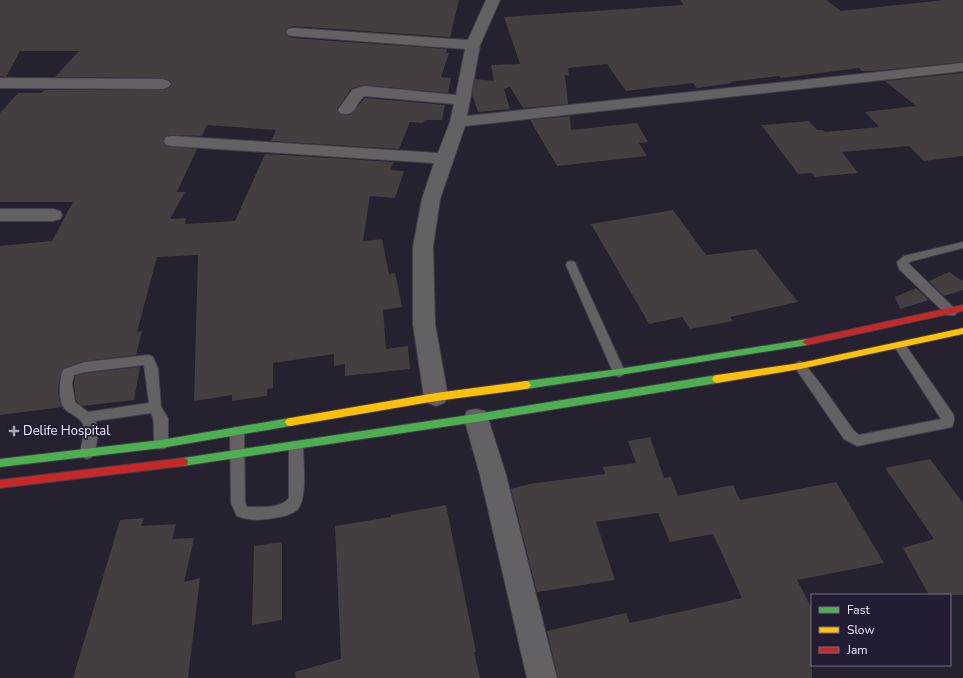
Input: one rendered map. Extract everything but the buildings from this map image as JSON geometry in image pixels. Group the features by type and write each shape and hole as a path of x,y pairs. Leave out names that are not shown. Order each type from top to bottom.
{"main road":[{"path":"0,463 161,444 436,397 618,372 816,341 951,312 963,308"},
{"path":"0,484 296,446 476,418 800,366 900,346 963,331"}],"street":[{"path":"436,397 424,324 423,247 431,200 458,122 473,45 497,0"},
{"path":"293,32 473,45"},
{"path":"458,122 963,67"},
{"path":"0,83 163,84"},
{"path":"346,110 357,93 364,91 463,100"},
{"path":"172,141 444,159"},
{"path":"0,215 53,215"},
{"path":"476,418 492,475 542,678"}],"lane":[{"path":"951,312 904,266 902,262 908,258 963,245"},
{"path":"571,265 618,372"},
{"path":"800,366 818,389 849,435 857,441 947,423 948,418 900,346"},
{"path":"87,453 92,430 86,417 69,405 66,384 68,372 85,367 149,360 152,369 155,408 161,418 161,444"},
{"path":"86,417 155,408"},
{"path":"237,432 236,454 238,503 242,512 251,514 282,510 292,505 296,498 296,446"}],"traffic: fast":[{"path":"526,385 619,372 807,342"},
{"path":"183,462 476,418 717,379"},
{"path":"0,463 161,444 290,422"}],"traffic: slow":[{"path":"717,379 800,366 963,331"},
{"path":"290,422 436,397 526,385"}],"traffic: jam":[{"path":"807,342 963,308"},
{"path":"0,484 183,462"}],"place":[{"name":"Delife Hospital","path":"14,431"}]}
